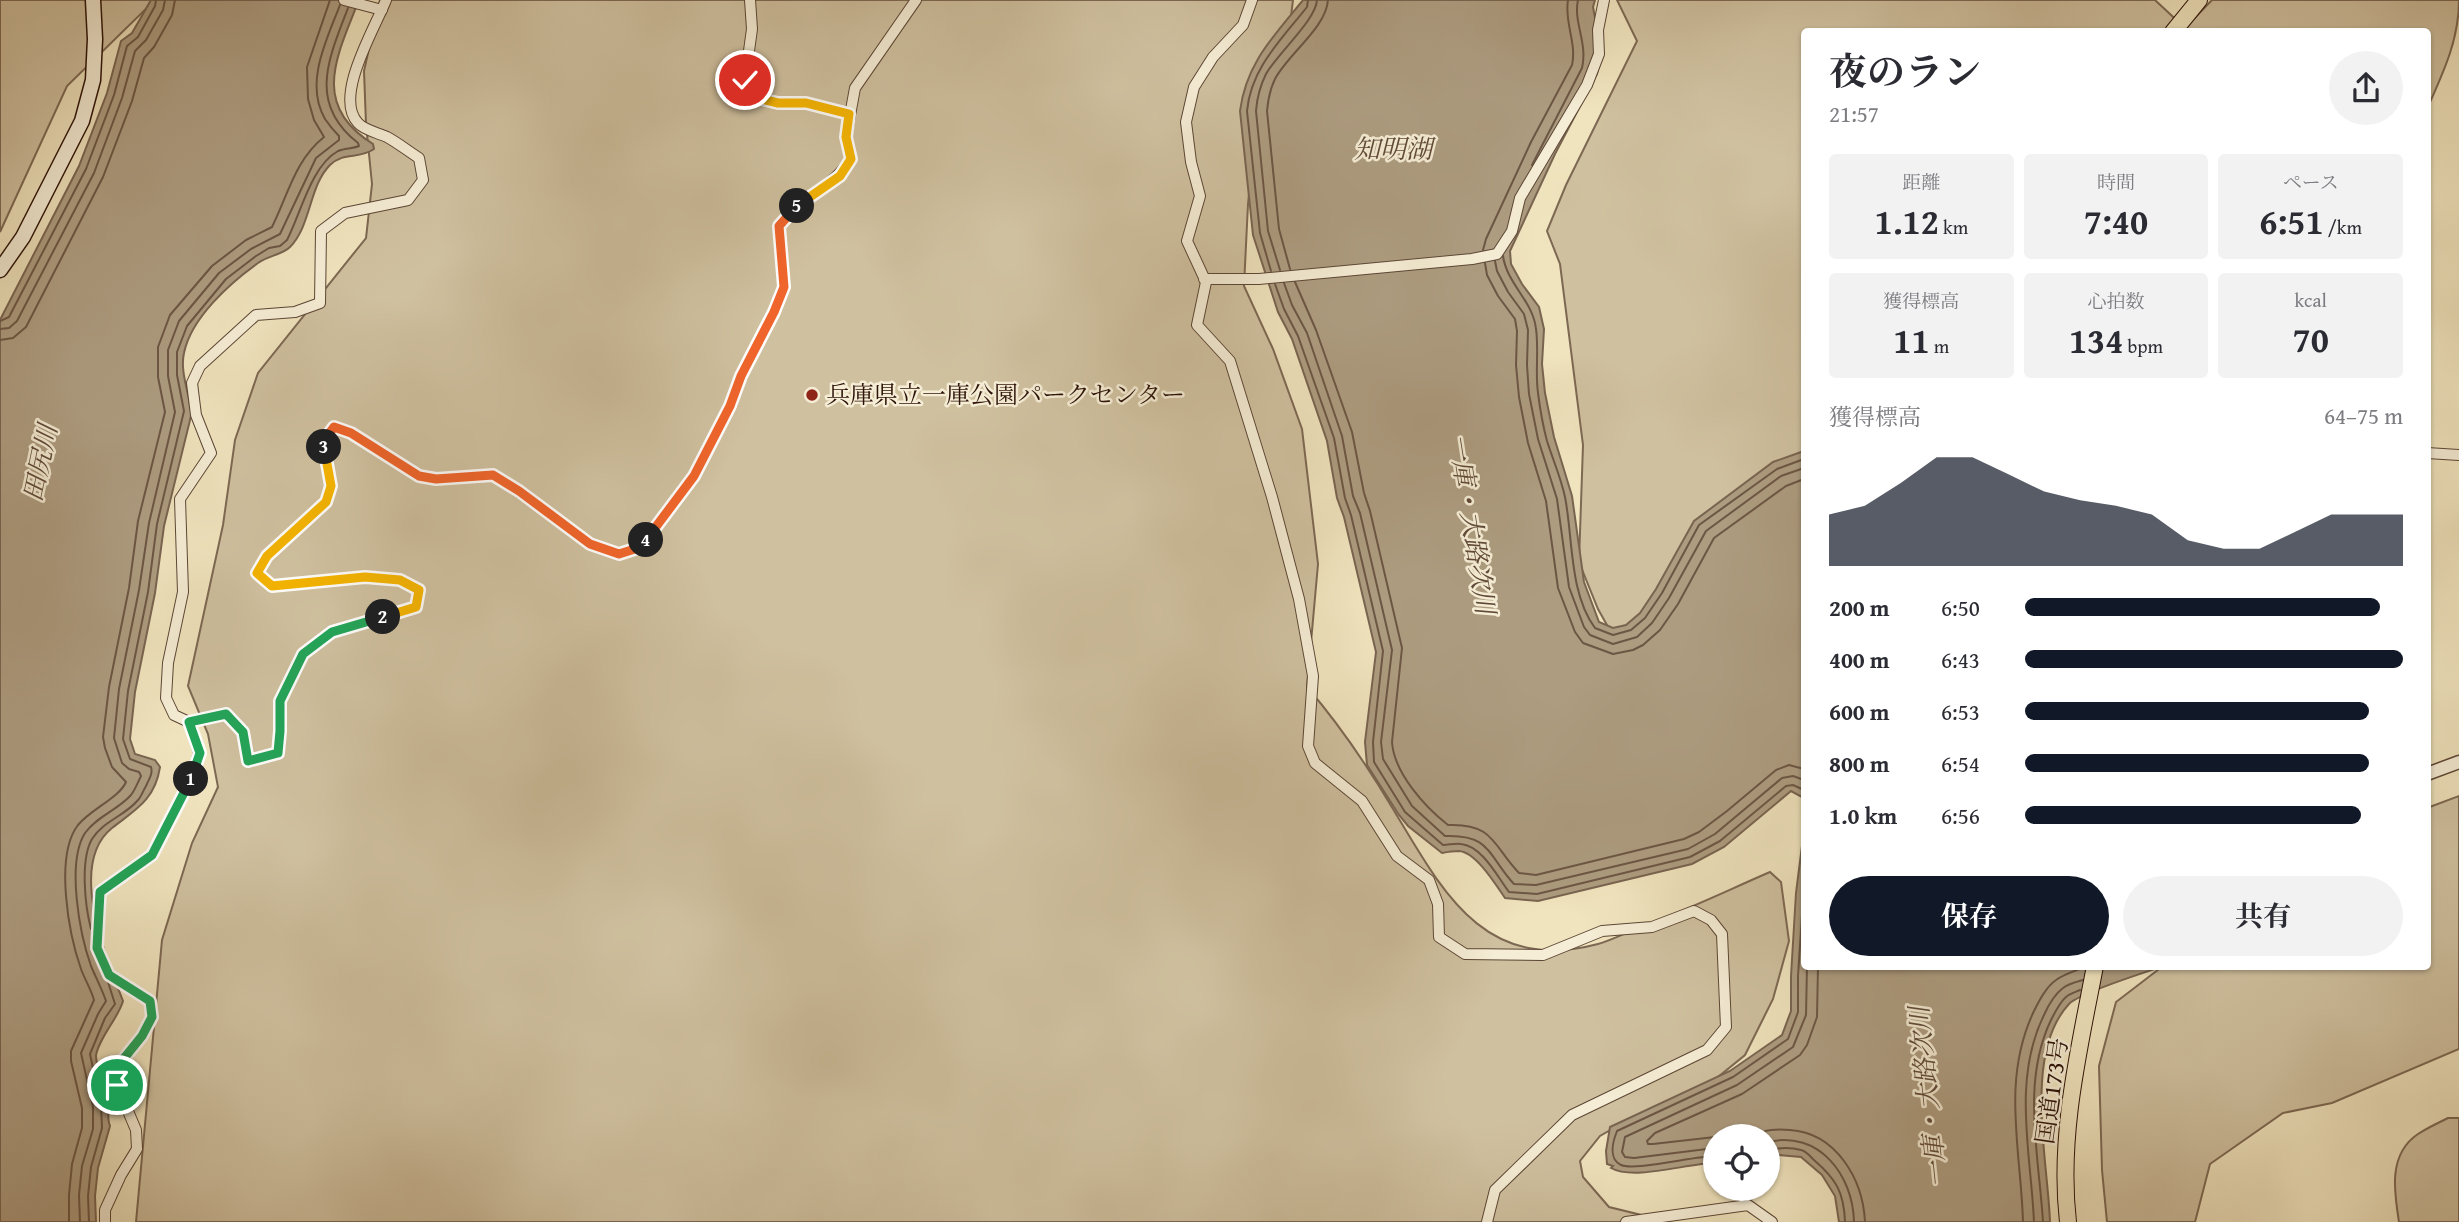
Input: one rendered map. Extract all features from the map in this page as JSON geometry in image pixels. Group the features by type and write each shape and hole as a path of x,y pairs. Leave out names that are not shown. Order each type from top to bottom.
{"highway":[{"path":"2176,28 2199,0"},
{"name":"国道173号","path":"2068,1222 2065,1198 2067,1123 2094,970"}],"main road":[{"path":"0,270 23,237 82,121 93,80 93,0"}],"street":[{"path":"344,0 363,5 384,5 350,89 351,113 359,124 390,138 419,158 423,180 408,200 345,213 321,232 320,303 295,312 256,315 200,366 192,383 196,415 211,453 180,499 183,592 168,663 166,698 174,715 189,722 226,714 243,732 248,761 278,753 280,701 303,654 332,632 416,607 419,590 400,580 365,577 272,586 257,573 267,556 326,502 331,486 323,442 334,427 351,433 419,476 436,479 493,475 590,544 619,554 641,547 694,476 774,312 784,287 779,226 791,211 840,176 851,159 846,137 855,88 916,0"},
{"path":"750,0 752,29 745,80 753,97 778,103 806,103 849,114"},
{"path":"1252,0 1243,25 1213,57 1194,87 1186,122 1191,162 1200,196 1186,241 1205,279 1197,325 1230,361 1272,497 1299,599 1313,676 1308,746 1315,763 1362,801 1397,856 1429,880 1438,904 1439,937 1465,954 1543,955 1602,931 1653,927 1694,911 1711,920 1722,934 1726,1027 1707,1050 1572,1115 1495,1190 1488,1222"},
{"path":"1205,279 1258,279 1472,259 1497,254 1512,232 1520,198 1587,85 1599,54 1598,30 1604,0"},
{"path":"2431,453 2459,456"},
{"path":"106,1222 106,1210 111,1198 137,1149 136,1130 117,1085 121,1062 142,1036 152,1017 150,1001 109,975 97,948 100,892 152,855 192,776 200,753 189,722"},
{"path":"2431,772 2459,762"},
{"path":"1626,1222 1748,1205 1772,1222"}],"shaded area":[{"path":"0,0 155,0 67,86 0,232"},
{"path":"380,0 1293,0 1288,41 1256,125 1248,204 1244,286 1273,349 1302,429 1318,564 1307,687 1353,746 1430,869 1450,896 1472,919 1496,936 1525,947 1559,950 1598,944 1770,872 1781,882 1789,941 1773,999 1745,1055 1697,1094 1635,1116 1600,1136 1580,1161 1583,1177 1609,1207 1670,1222 136,1222 162,940 192,843 218,787 208,734 188,686 223,525 235,440 258,373 366,238 372,184 364,71"},
{"path":"1617,0 2155,0 2185,28 1801,28 1801,521 1621,650 1598,609 1579,562 1583,445 1560,264 1547,231 1566,185 1637,41"},
{"path":"2212,0 2459,0 2453,43 2431,100 2431,28 2185,28"},
{"path":"2459,796 2459,1049 2332,1103 2283,1113 2210,1164 2195,1222 2107,1222 2102,1170 2099,1066 2116,1002 2158,970 2431,970 2431,806"},
{"path":"2448,1118 2459,1118 2459,1222 2399,1222 2395,1186 2397,1162 2408,1142"}],"water":[{"name":"田尻川","path":"151,0 359,0 337,60 335,96 341,113 353,129 373,144 374,149 341,158 330,165 318,184 302,228 290,247 258,263 224,291 203,314 188,340 183,366 190,406 193,408 164,526 155,593 135,692 130,739 135,754 155,760 160,767 149,796 112,828 99,844 92,864 94,912 123,1001 100,1042 96,1056 107,1099 110,1126 98,1168 96,1222 0,1222 0,320 79,166 107,93 121,41 132,33"},
{"name":"知明湖","path":"1303,0 1595,0 1593,7 1602,54 1597,74 1555,154 1510,251 1511,264 1539,307 1544,329 1542,364 1545,393 1554,437 1572,496 1584,582 1599,622 1613,628 1626,625 1640,613 1656,589 1694,521 1773,462 1801,452 1801,796 1791,791 1724,847 1692,864 1538,901 1505,898 1472,857 1459,851 1442,853 1408,826 1367,765 1365,742 1376,652 1344,517 1337,498 1327,441 1292,339 1278,312 1253,235 1240,111 1248,78 1272,38"},
{"name":"一庫・大路次川","path":"1801,854 1801,970 2152,970 2075,999 2055,1025 2046,1050 2041,1108 2050,1222 1839,1222 1835,1196 1822,1175 1801,1157 1780,1155 1780,1124 1703,1124 1703,1164 1633,1173 1611,1168 1613,1166 1607,1164 1606,1151 1610,1127 1730,1071 1782,1035 1791,1011 1791,976"}],"place":[{"name":"兵庫県立一庫公園パークセンター","path":"812,395"}],"route":[{"path":"117,1085 121,1062 142,1036 152,1017 150,1001 109,975 97,948 100,892 152,855 192,776 200,753 189,722 226,714 243,732 248,761 278,753 280,701 303,654 332,632 416,607 419,590 400,580 365,577 272,586 257,573 267,556 326,502 331,486 323,442 334,427 351,433 419,476 436,479 493,475 590,544 619,554 641,547 694,476 730,406 741,376 784,287 779,226 791,211 840,176 851,159 846,137 849,114 806,103 778,103 753,97 745,80"}]}
